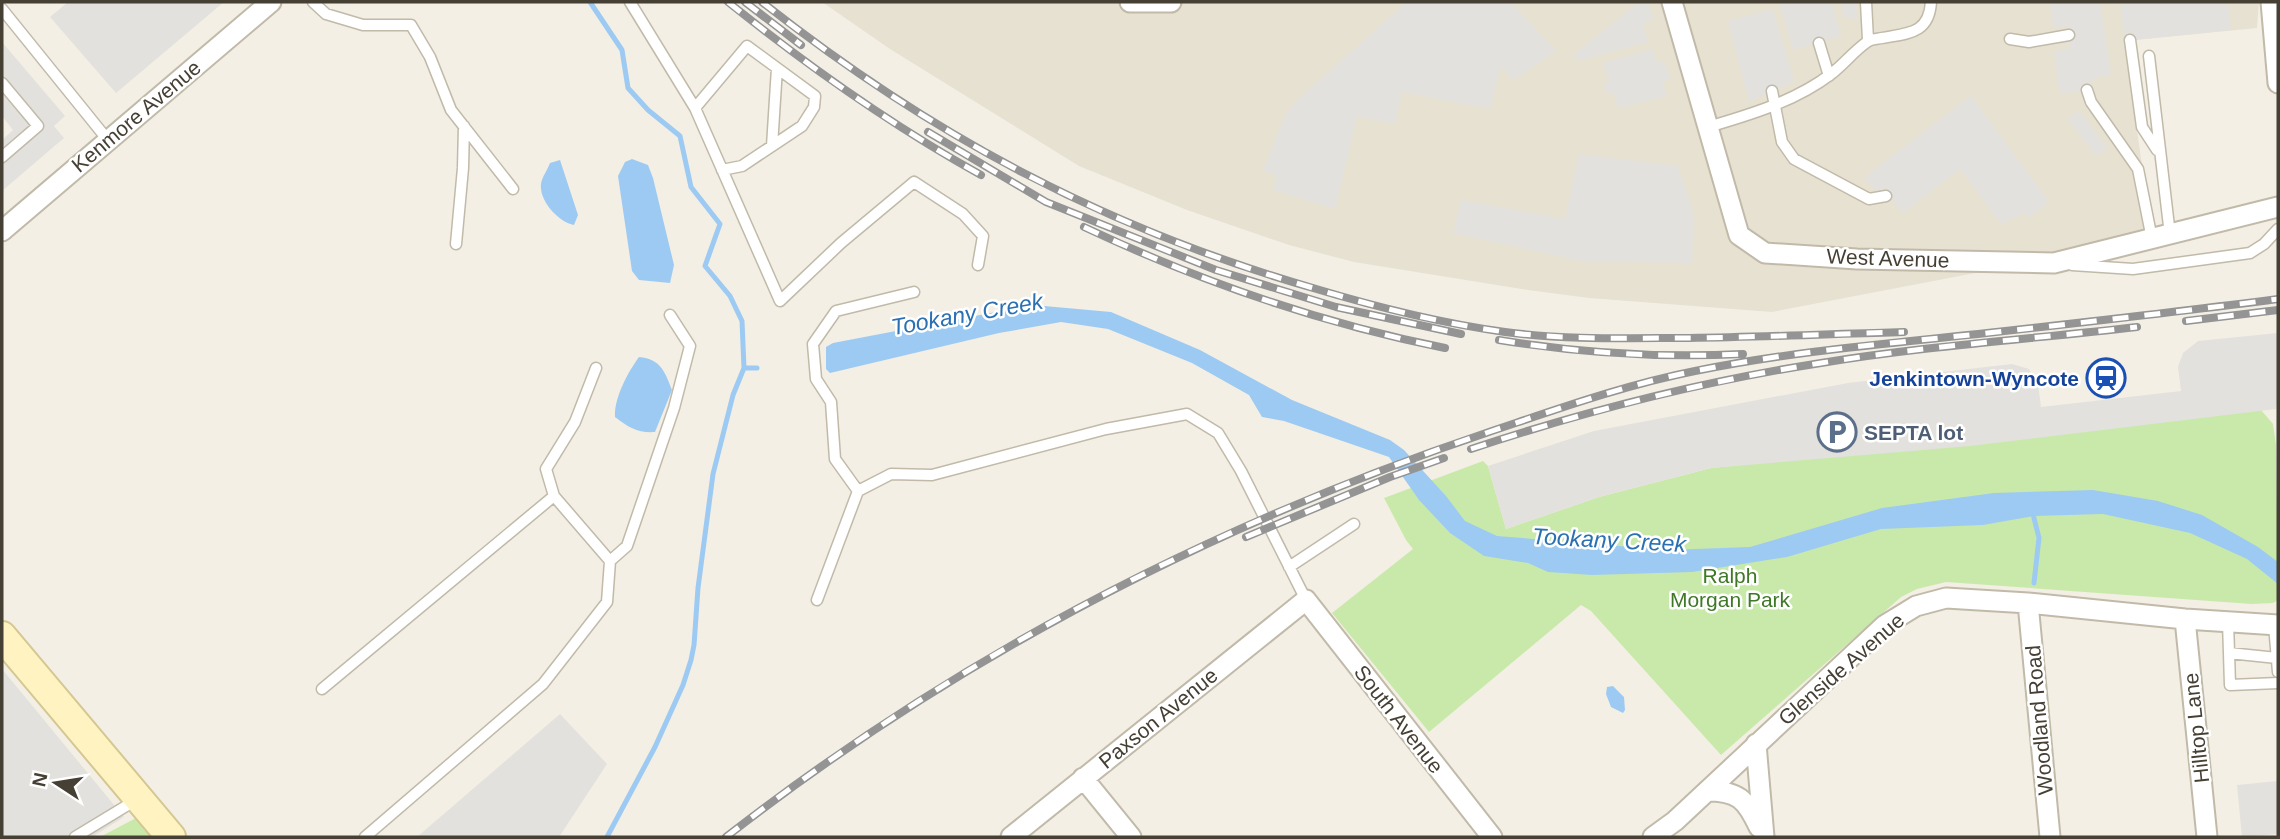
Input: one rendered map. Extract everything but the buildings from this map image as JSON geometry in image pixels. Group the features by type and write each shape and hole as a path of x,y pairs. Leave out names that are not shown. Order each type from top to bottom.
{"street":[{"name":"Kenmore Avenue","path":"2,231 271,2"},
{"path":"1130,2 1171,2"},
{"name":"West Avenue","path":"1672,2 1739,234 1765,253 1857,259 2054,263 2278,207"},
{"path":"2271,2 2278,83"},
{"name":"Glenside Avenue","path":"1653,837 1675,821 1885,625 1916,606 1946,598 2276,625"},
{"name":"Paxson Avenue","path":"1011,837 1306,600"},
{"name":"South Avenue","path":"1306,600 1492,837"},
{"name":"Woodland Road","path":"2028,603 2050,837"},
{"name":"Hilltop Lane","path":"2185,619 2207,837"},
{"path":"2,636 172,837"},
{"path":"1707,791 1724,791 1741,799 1748,805 1764,837 1756,744"},
{"path":"1083,778 1131,837"}],"lane":[{"path":"630,2 695,108 780,301 841,243 914,182 963,214 983,236 978,265"},
{"path":"1866,2 1868,40"},
{"path":"1708,127 1748,116 1796,95 1829,76 1868,40 1920,29 1927,22 1931,2"},
{"path":"318,4 326,14 363,24 411,25 430,57 451,110 513,188"},
{"path":"2,9 107,139"},
{"path":"2010,39 2029,42 2069,36"},
{"path":"2130,40 2142,127 2159,154"},
{"path":"1819,43 1829,76"},
{"path":"695,108 747,46 815,96 814,107 802,126 742,166 722,170"},
{"path":"2149,56 2159,154 2161,237"},
{"path":"772,146 777,68"},
{"path":"2,83 38,126 2,157"},
{"path":"2087,90 2091,102 2138,169 2161,237"},
{"path":"1772,91 1782,142 1794,159 1869,199 1886,196"},
{"path":"456,244 464,126"},
{"path":"2054,263 2133,269 2249,253 2264,244 2278,229"},
{"path":"858,491 835,459 831,402 817,379 813,344 836,311 914,292"},
{"path":"365,837 543,684 607,602 610,561 627,546 674,408 690,346 670,315"},
{"path":"596,368 575,422 546,469 554,496 610,561"},
{"path":"817,600 858,491 891,474 932,475 1106,429 1187,414 1218,433 1241,471 1306,600"},
{"path":"322,689 554,496"},
{"path":"1289,567 1354,524"},
{"path":"2228,622 2230,685 2278,683"},
{"path":"2276,625 2278,671"},
{"path":"2229,653 2277,657"},
{"path":"75,837 139,798"}],"shaded area":[{"path":"68,2 224,2 116,93 50,17"},
{"path":"822,2 2259,2 2257,28 2125,41 2152,239 1772,312 1589,298 1528,290 1354,262 1289,245 1187,210 1079,166 890,49"},
{"path":"1407,2 1510,2 1556,51 1513,80 1501,66 1490,109 1402,92 1395,124 1357,116 1335,209 1273,190 1277,175 1263,171 1284,118 1295,102"},
{"path":"1639,2 1648,2 1653,19 1643,25 1648,42 1578,61 1574,55"},
{"path":"1779,2 1831,2 1841,36 1793,50"},
{"path":"1842,2 1856,2 1857,19 1843,17"},
{"path":"2050,2 2100,2 2111,74 2091,80 2093,89 2060,94 2054,53 2070,46 2067,26 2053,28"},
{"path":"2121,2 2228,2 2231,30 2124,41"},
{"path":"1773,9 1794,81 1749,102 1728,21"},
{"path":"2,42 65,116 54,126 64,138 2,191 2,140 13,130 2,116"},
{"path":"1653,49 1655,60 1664,61 1670,78 1663,84 1667,96 1618,108 1614,94 1607,94 1605,84 1609,80 1603,63"},
{"path":"1971,96 2049,202 2029,218 2025,213 2001,224 1960,169 1903,213 1893,201 1872,187 1865,177"},
{"path":"2079,111 2107,148 2096,156 2068,119"},
{"path":"1579,154 1678,166 1694,215 1692,263 1581,261 1453,233 1461,200 1565,219"},
{"name":"SEPTA lot","path":"2278,333 2276,409 1970,446 1711,468 1599,497 1506,529 1488,466 1594,431 1848,383 2012,364 2029,369 2038,384 2041,407 2181,391 2178,367 2183,353 2198,341"},
{"path":"2,669 124,817 92,837 2,837"},
{"path":"560,714 607,764 559,837 417,837"},
{"path":"2278,781 2278,834 2242,837 2237,785"}],"green space":[{"name":"Ralph Morgan Park","path":"2261,410 2273,424 2276,445 2278,600 2273,603 2252,604 1946,582 1917,589 1901,597 1721,755 1591,611 1581,605 1429,732 1332,613 1413,549 1384,498 1483,461 1488,466 1506,529 1599,497 1711,468"},
{"path":"136,818 152,837 100,837"}],"water":[{"path":"632,159 648,165 653,178 674,265 670,283 639,280 632,271 618,176 625,162"},
{"path":"560,160 578,215 574,225 562,220 551,210 541,191 542,181 550,163"},
{"path":"1033,305 1111,312 1200,350 1292,400 1390,440 1404,450 1465,521 1497,536 1668,550 1750,547 1882,508 1994,493 2093,490 2158,501 2202,515 2258,547 2278,562 2278,584 2247,559 2190,533 2103,514 2034,516 1983,525 1881,529 1787,557 1692,572 1592,575 1548,572 1528,563 1484,556 1450,533 1419,500 1389,457 1284,421 1262,417 1249,395 1192,363 1108,329 1061,322 999,333 830,373 826,369 826,347 833,343"},
{"path":"639,357 657,364 672,390 655,432 634,429 615,417 622,386"},
{"path":"1613,686 1624,697 1623,713 1611,707 1606,694 1607,687"}],"waterway":[{"path":"590,2 622,50 628,88 648,110 680,136 691,187 720,224 705,266 730,296 742,321 744,368"},
{"name":"Tookany Creek","path":"607,837 655,747 683,685 691,660 713,474 733,395 744,368 757,368"},
{"path":"2032,510 2039,538 2034,583"}],"railway":[{"path":"728,2 851,94 981,175"},
{"path":"745,2 801,45"},
{"path":"762,2 891,95 956,136 1023,173 1163,237 1237,264 1337,295 1456,324 1550,336 1689,338 1904,332"},
{"path":"928,132 1046,202 1216,270 1336,307 1461,334"},
{"path":"1084,227 1171,265 1261,298 1352,326 1445,348"},
{"path":"726,837 903,711 1089,602 1185,554 1283,510 1486,433 1616,391 1730,364 1836,349 2278,299"},
{"path":"2186,321 2278,310"},
{"path":"1471,449 1556,422 1644,399 1777,370 1899,352 2137,327"},
{"path":"1499,340 1620,353 1743,354"},
{"path":"1246,537 1390,477 1444,458"}],"place":[{"name":"Jenkintown-Wyncote","path":"2106,378"},
{"name":"SEPTA lot","path":"1837,432"}]}
